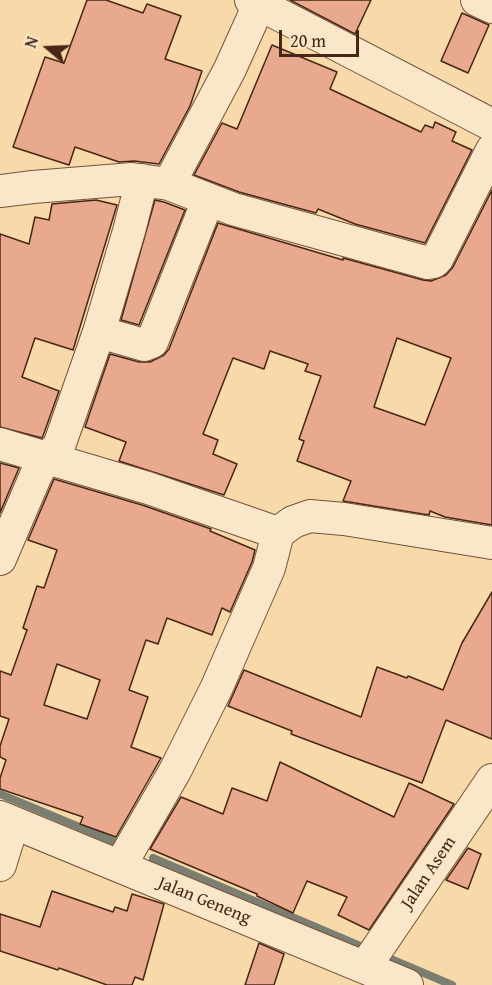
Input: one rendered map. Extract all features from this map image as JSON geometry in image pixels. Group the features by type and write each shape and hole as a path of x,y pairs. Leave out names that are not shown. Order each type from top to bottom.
{"street":[{"path":"477,0 492,7"},
{"path":"0,559 31,484 41,465 59,446 99,332 126,241 155,182 230,69 257,1 492,125"},
{"path":"0,191 95,181 132,179 155,182 276,222 428,263 437,259 492,150"},
{"path":"99,332 144,345 152,342 208,200"},
{"path":"0,444 148,488 278,533"},
{"path":"120,866 175,771 216,689 264,579 278,533 293,522 310,516 344,519 492,543"},
{"name":"Jalan Asem","path":"365,967 492,780"},
{"path":"0,865 6,820"},
{"name":"Jalan Geneng","path":"6,820 407,985"}],"building":[{"path":"87,0 106,0 143,13 147,4 181,16 165,59 202,71 190,106 159,164 119,162 75,147 69,165 13,147 45,57 64,63"},
{"path":"290,0 371,0 355,34"},
{"path":"462,13 489,25 468,73 441,61"},
{"path":"272,45 337,72 330,89 421,132 425,125 433,128 435,122 456,132 452,141 472,150 425,243 355,224 318,209 316,213 239,192 194,175 222,123 237,129"},
{"path":"492,190 492,525 445,517 430,511 429,515 343,501 351,481 297,461 304,441 299,439 321,376 305,371 308,364 270,351 264,369 233,358 203,434 218,440 213,454 237,464 224,495 119,461 126,442 85,427 110,354 139,362 150,362 164,355 169,349 218,223 343,260 343,258 423,280 431,281 446,275 453,267","holes":["397,338 451,358 425,425 374,407"]},
{"path":"96,200 117,205 73,350 35,338 22,377 59,391 43,436 42,438 0,427 0,234 29,244 35,217 49,220 52,204"},
{"path":"155,200 185,210 139,325 121,320"},
{"path":"0,463 19,468 0,513"},
{"path":"54,479 142,505 211,529 210,531 255,550 230,612 222,608 212,635 167,618 158,644 146,640 129,690 148,697 131,747 161,758 116,837 80,824 83,817 0,789 0,778 6,760 0,757 0,746 9,719 0,716 0,671 11,675 27,630 23,628 37,586 44,588 57,550 28,540","holes":["57,664 100,680 87,719 44,705"]},
{"path":"492,592 492,739 446,720 422,783 291,734 292,731 228,706 244,670 361,717 377,667 443,690 462,643"},
{"path":"280,762 394,817 409,783 454,804 369,930 338,915 347,897 307,881 293,913 257,894 150,849 181,797 223,814 232,788 267,801"},
{"path":"468,848 481,854 468,889 446,880"},
{"path":"52,891 113,912 115,907 127,911 132,894 164,904 143,980 135,977 132,985 107,985 0,951 0,914 40,927"},
{"path":"259,943 284,954 274,985 245,985"}],"waterway":[{"path":"0,794 115,842"},
{"path":"153,858 452,985"}]}
